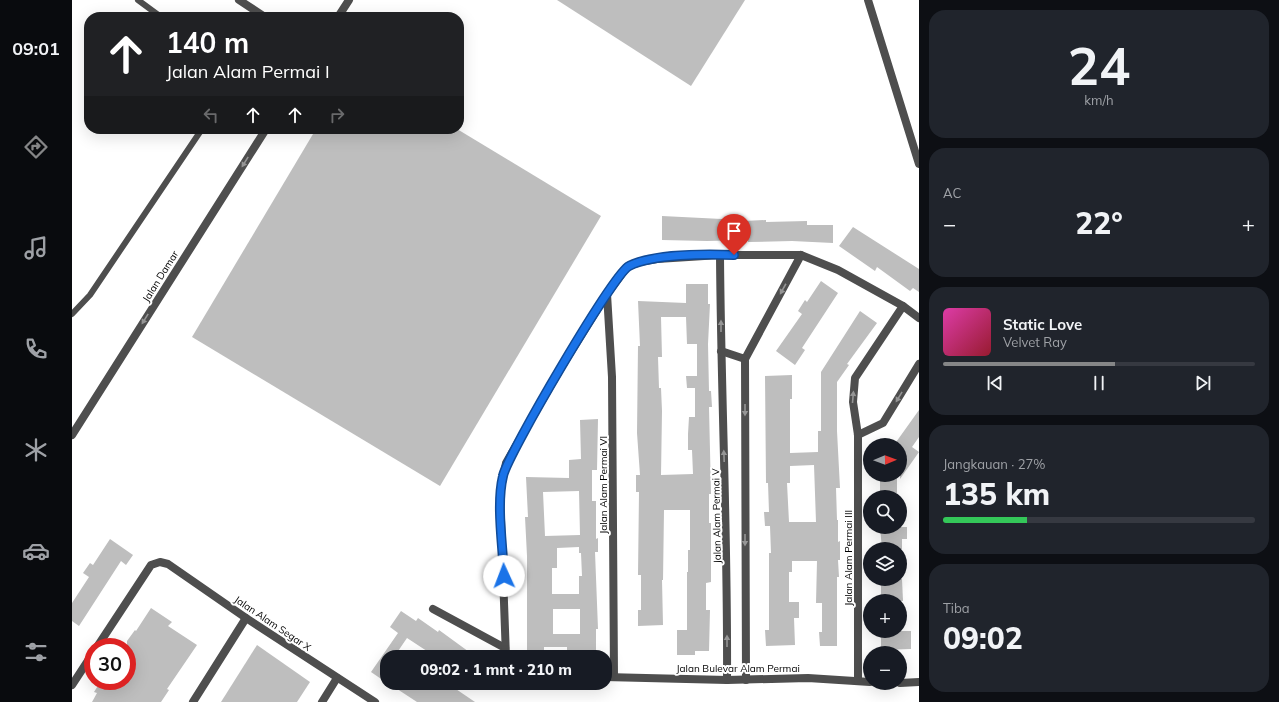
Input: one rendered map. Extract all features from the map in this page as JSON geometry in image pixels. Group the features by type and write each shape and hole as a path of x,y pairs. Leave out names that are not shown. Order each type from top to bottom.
{"street":[{"path":"239,0 257,12"},
{"path":"341,12 349,0"},
{"path":"868,0 919,164"},
{"name":"Jalan Damar","path":"72,435 75,425 263,134"},
{"path":"505,648 500,493 506,463 607,294 627,267 640,262 657,259 720,255 801,255 828,264 903,306 919,318"},
{"name":"Jalan Alam Permai V","path":"720,255 726,538 727,680"},
{"path":"746,680 745,359 801,255"},
{"name":"Jalan Alam Permai VI","path":"607,294 612,377 614,676"},
{"name":"Jalan Alam Permai III","path":"858,681 858,435 852,402 855,378 903,306"},
{"path":"721,351 745,359"},
{"path":"858,435 883,423 919,364"},
{"name":"Jalan Alam Segar X","path":"103,638 151,565 160,562 168,564 246,618 375,702"},
{"path":"433,609 505,648"},
{"path":"193,702 246,618"},
{"path":"72,685 84,667"},
{"name":"Jalan Bulevar Alam Permai","path":"614,676 727,680 808,678 863,681"},
{"path":"322,702 337,678"},
{"path":"907,683 919,682"}],"lane":[{"path":"138,0 154,12"},
{"path":"72,314 90,295 199,134"}],"building":[{"path":"557,0 745,0 691,86"},
{"path":"464,133 601,216 440,486 192,337 313,134"},
{"path":"662,216 722,219 722,222 766,220 766,222 807,221 807,225 833,225 833,243 792,241 748,242 748,240 662,240"},
{"path":"853,227 919,269 919,292 913,288 910,291 877,267 875,271 839,246"},
{"path":"821,281 838,293 802,348 805,350 795,365 776,351 802,314 798,311 805,300 807,302"},
{"path":"686,284 708,284 708,304 710,304 708,344 709,391 711,391 712,407 709,407 711,494 709,494 709,523 711,523 711,582 706,583 706,610 710,610 709,651 695,651 695,655 677,655 677,630 687,630 687,572 688,550 690,550 690,510 664,510 662,580 663,625 638,626 638,610 641,610 641,575 638,575 639,492 636,492 636,475 640,475 637,433 638,346 640,346 638,301 686,303","holes":["661,317 686,317 687,344 697,344 697,376 686,376 687,388 695,388 695,417 689,417 688,434 688,450 692,450 693,474 661,475 662,411 661,388 659,388 658,357 662,357"]},
{"path":"860,311 877,323 847,364 849,365 837,382 837,431 840,488 836,488 840,560 838,560 839,577 837,577 837,646 820,646 819,632 822,632 822,603 816,603 817,561 792,561 792,572 789,572 789,602 799,602 799,618 794,618 795,645 766,646 765,630 769,630 769,553 771,553 770,526 765,526 764,512 769,512 768,483 766,483 765,376 792,375 792,399 790,399 790,453 818,452 818,431 821,431 821,372","holes":["814,465 816,522 789,522 787,483 790,483 790,466"]},
{"path":"919,410 919,437 912,447 919,452 907,469 907,438 899,438"},
{"path":"598,419 597,470 592,470 592,501 596,501 596,539 598,538 598,552 595,552 598,629 596,629 596,650 567,650 567,647 544,647 544,650 527,650 527,556 525,517 528,517 526,477 569,478 569,460 581,459 580,420","holes":["579,491 580,535 545,536 543,492","579,547 579,553 581,553 582,576 579,576 579,594 552,594 552,568 557,568 557,548","553,609 580,609 580,634 553,634"]},
{"path":"880,482 897,482 897,490 880,490"},
{"path":"881,534 907,534 907,539 902,539 902,542 881,542"},
{"path":"110,539 133,555 126,565 121,561 79,626 72,621 72,603 89,577 83,573 90,563 93,565"},
{"path":"881,586 902,586 903,594 881,594"},
{"path":"151,608 172,622 168,626 197,645 167,689 169,690 161,702 92,702 97,693 94,692 95,690 136,690 136,638 129,638 135,630 136,631"},
{"path":"401,611 416,621 418,618 438,632 439,630 466,650 425,650 407,638 399,650 386,650 398,633 390,627"},
{"path":"907,631 911,631 911,649 907,649 907,646 881,646 881,638 907,638"},
{"path":"257,645 310,682 297,702 221,702"},
{"path":"380,659 380,678 371,672"},
{"path":"399,690 457,690 475,702 417,702"}],"route":[{"path":"504,576 500,493 506,463 561,368 607,294 627,267 640,262 657,259 734,255"}]}
